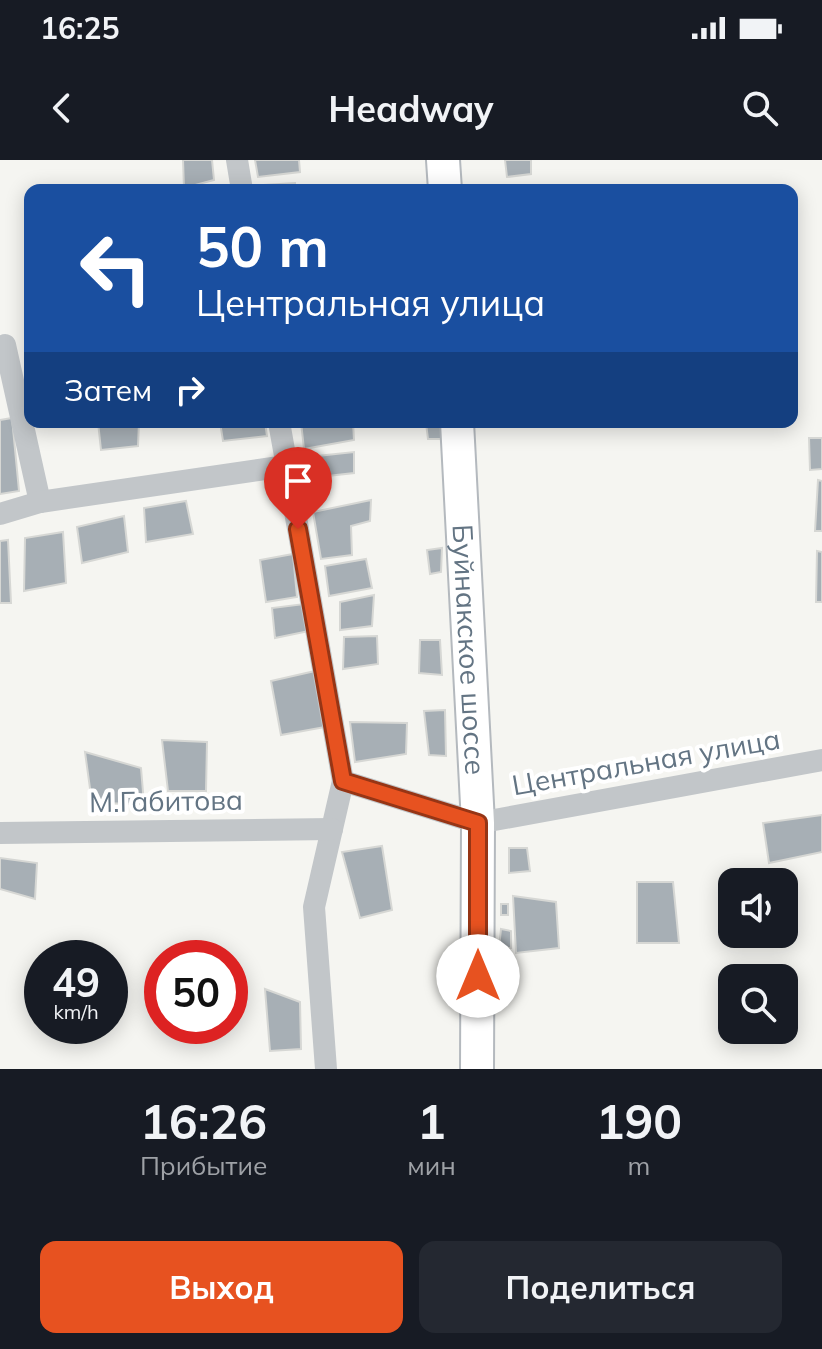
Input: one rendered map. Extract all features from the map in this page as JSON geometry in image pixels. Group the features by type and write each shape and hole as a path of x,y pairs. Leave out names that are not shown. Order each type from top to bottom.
{"main road":[{"path":"443,160 445,184"},
{"name":"Буйнакское шоссе","path":"457,428 478,823 477,1069"}],"street":[{"path":"237,160 241,184"},
{"path":"5,345 40,502"},
{"path":"280,428 343,781 314,907 326,1069"},
{"path":"0,514 40,502 286,466"},
{"name":"Центральная улица","path":"343,781 478,823 822,760"},
{"name":"М.Габитова","path":"0,833 332,829"}],"building":[{"path":"183,160 212,160 214,180 184,184"},
{"path":"255,160 299,160 300,172 258,177"},
{"path":"505,160 531,160 531,174 507,177"},
{"path":"12,418 19,491 0,494 0,420"},
{"path":"99,428 139,428 138,446 101,450"},
{"path":"221,428 266,428 267,436 223,441"},
{"path":"302,428 353,428 354,440 304,449"},
{"path":"427,428 443,428 443,439 428,439"},
{"path":"809,438 822,438 822,469 810,470"},
{"path":"354,452 354,473 310,478 308,457"},
{"path":"818,480 822,481 822,531 815,531"},
{"path":"371,500 370,521 351,526 352,555 321,559 313,512"},
{"path":"186,501 193,534 146,542 144,508"},
{"path":"124,516 128,552 82,563 77,527"},
{"path":"63,532 66,583 24,591 25,538"},
{"path":"8,540 11,603 0,603 0,541"},
{"path":"442,548 441,572 430,574 427,550"},
{"path":"817,551 822,552 822,602 816,602"},
{"path":"293,554 297,597 266,602 260,560"},
{"path":"366,559 372,588 329,596 325,566"},
{"path":"374,595 372,626 340,630 340,602"},
{"path":"304,604 309,631 275,638 272,608"},
{"path":"377,636 378,664 343,669 344,637"},
{"path":"420,640 440,640 442,675 419,673"},
{"path":"315,671 325,727 281,735 271,681"},
{"path":"445,710 446,756 429,755 424,711"},
{"path":"350,722 407,723 406,754 355,762"},
{"path":"162,740 207,742 206,791 168,791"},
{"path":"85,752 141,768 144,804 92,803"},
{"path":"822,815 822,852 769,863 763,823"},
{"path":"382,846 392,910 360,918 342,852"},
{"path":"509,848 527,848 530,871 509,873"},
{"path":"0,858 37,863 35,899 0,889"},
{"path":"637,882 673,882 679,943 637,943"},
{"path":"513,896 556,902 559,948 516,953"},
{"path":"501,904 508,904 508,915 501,915"},
{"path":"501,929 511,931 511,948 499,948"},
{"path":"265,989 300,1002 301,1049 270,1051"}],"route":[{"path":"298,529 343,781 478,823 478,976"}]}
